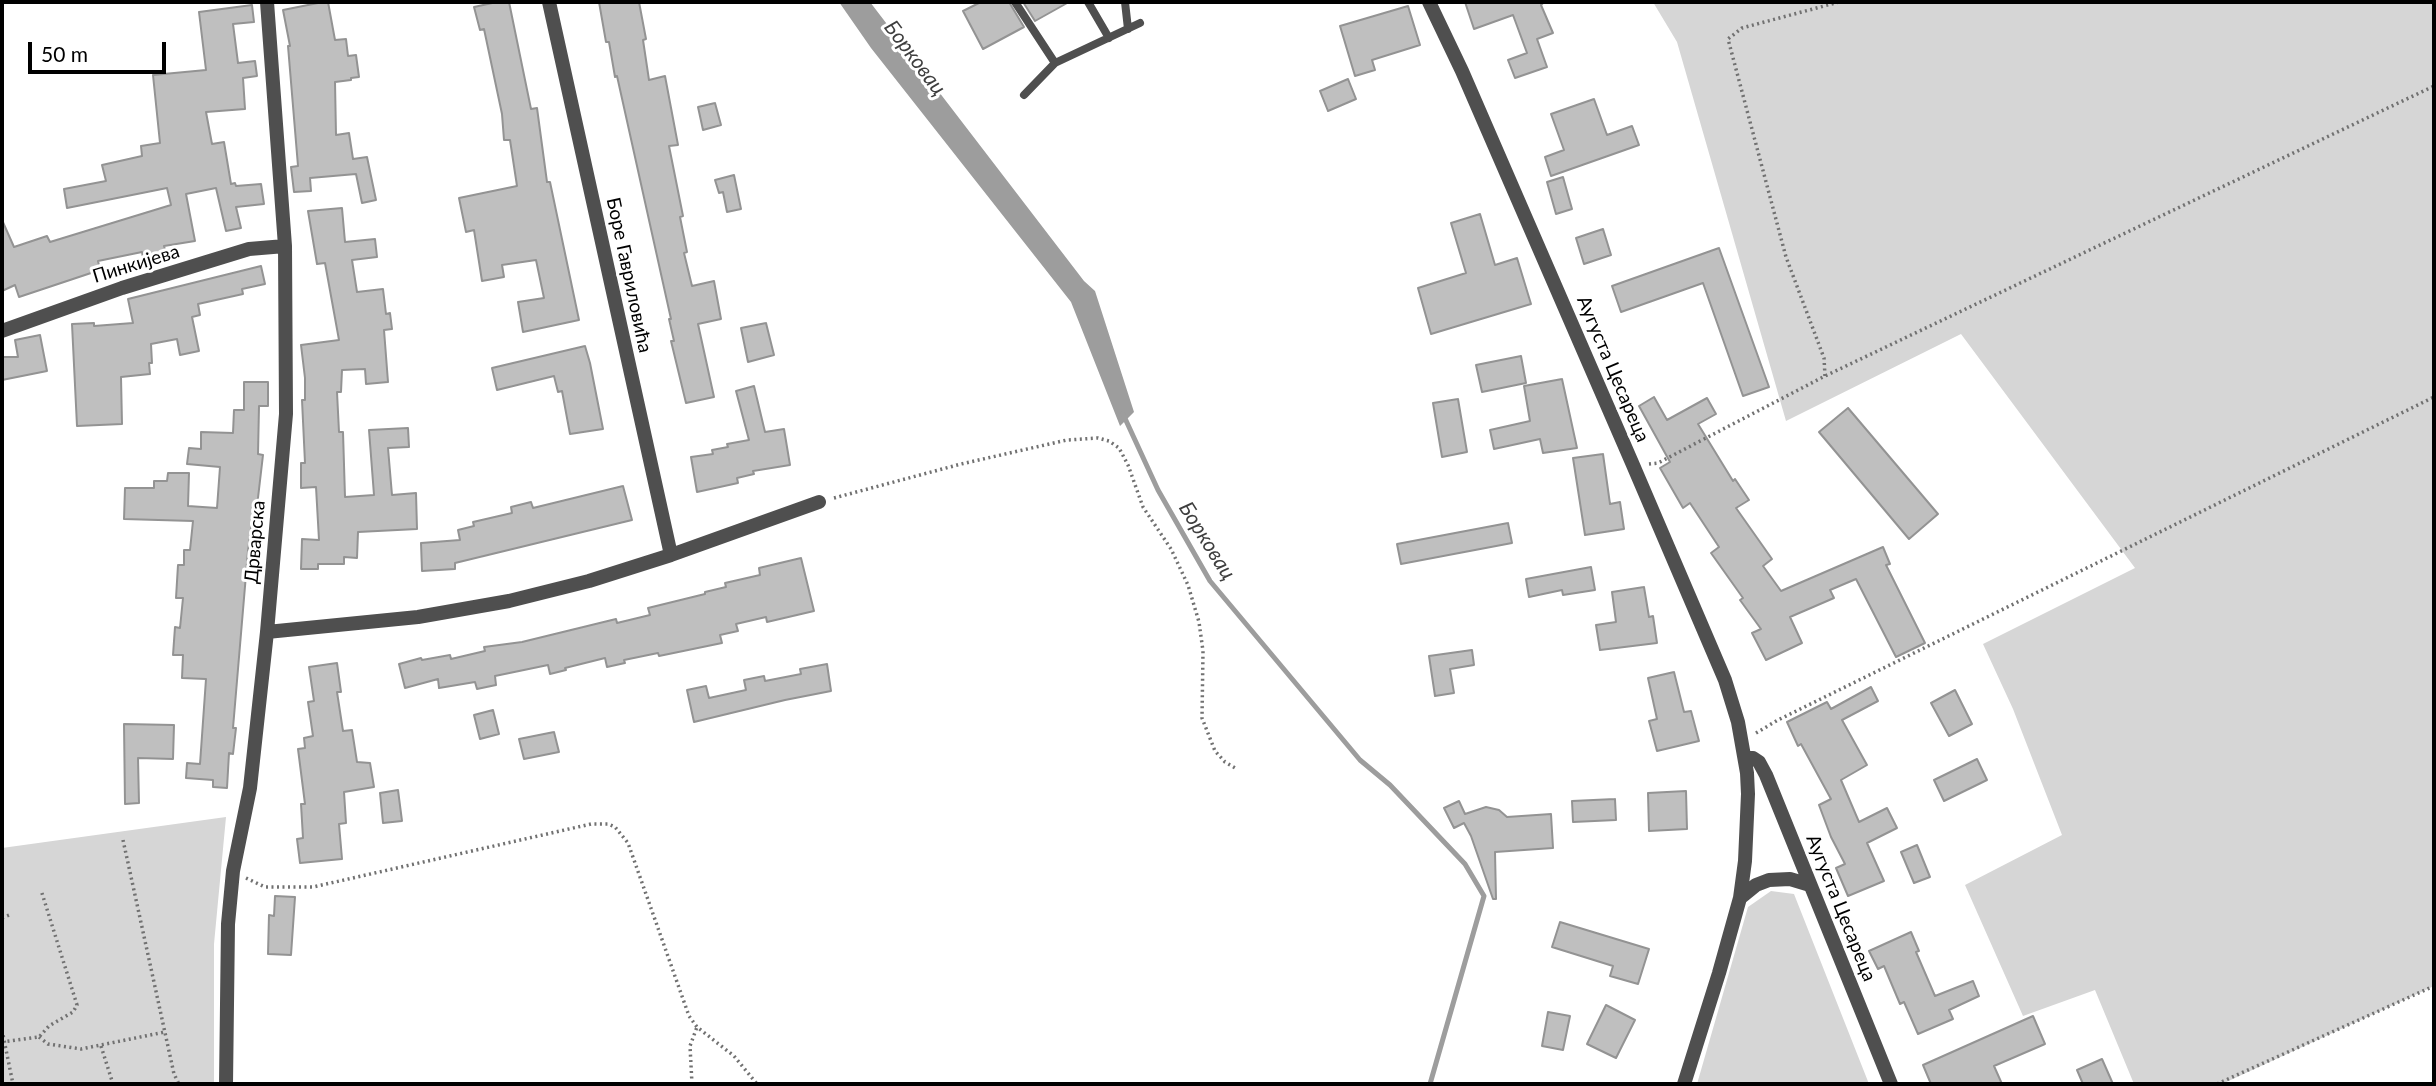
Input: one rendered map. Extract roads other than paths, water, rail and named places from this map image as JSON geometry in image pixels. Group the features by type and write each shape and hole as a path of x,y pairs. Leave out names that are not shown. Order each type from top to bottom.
{"street":[{"name":"Дрварска","path":"226,1084 228,924 233,871 250,788 286,414 285,246 267,2"},
{"name":"Боре Гавриловића","path":"549,2 671,555"},
{"name":"Аугуста Цесареца","path":"1429,2 1462,71 1725,680 1743,741 1748,823 1740,898 1684,1084"},
{"name":"Пинкијева","path":"2,331 121,288 249,249 285,246"},
{"path":"267,632 418,617 509,601 589,581 671,555 819,502"},
{"name":"Аугуста Цесареца","path":"1745,758 1753,758 1759,762 1766,775 1891,1084"},
{"path":"1740,898 1756,885 1769,880 1790,879 1810,885"}],"lane":[{"path":"1015,2 1055,63"},
{"path":"1088,2 1109,38"},
{"path":"1125,2 1128,29"},
{"path":"1024,95 1055,63 1140,23"}],"waterway":[{"name":"Борковац","path":"1123,414 1158,490 1210,581 1360,760 1390,785 1465,864 1484,896 1430,1084"}]}
